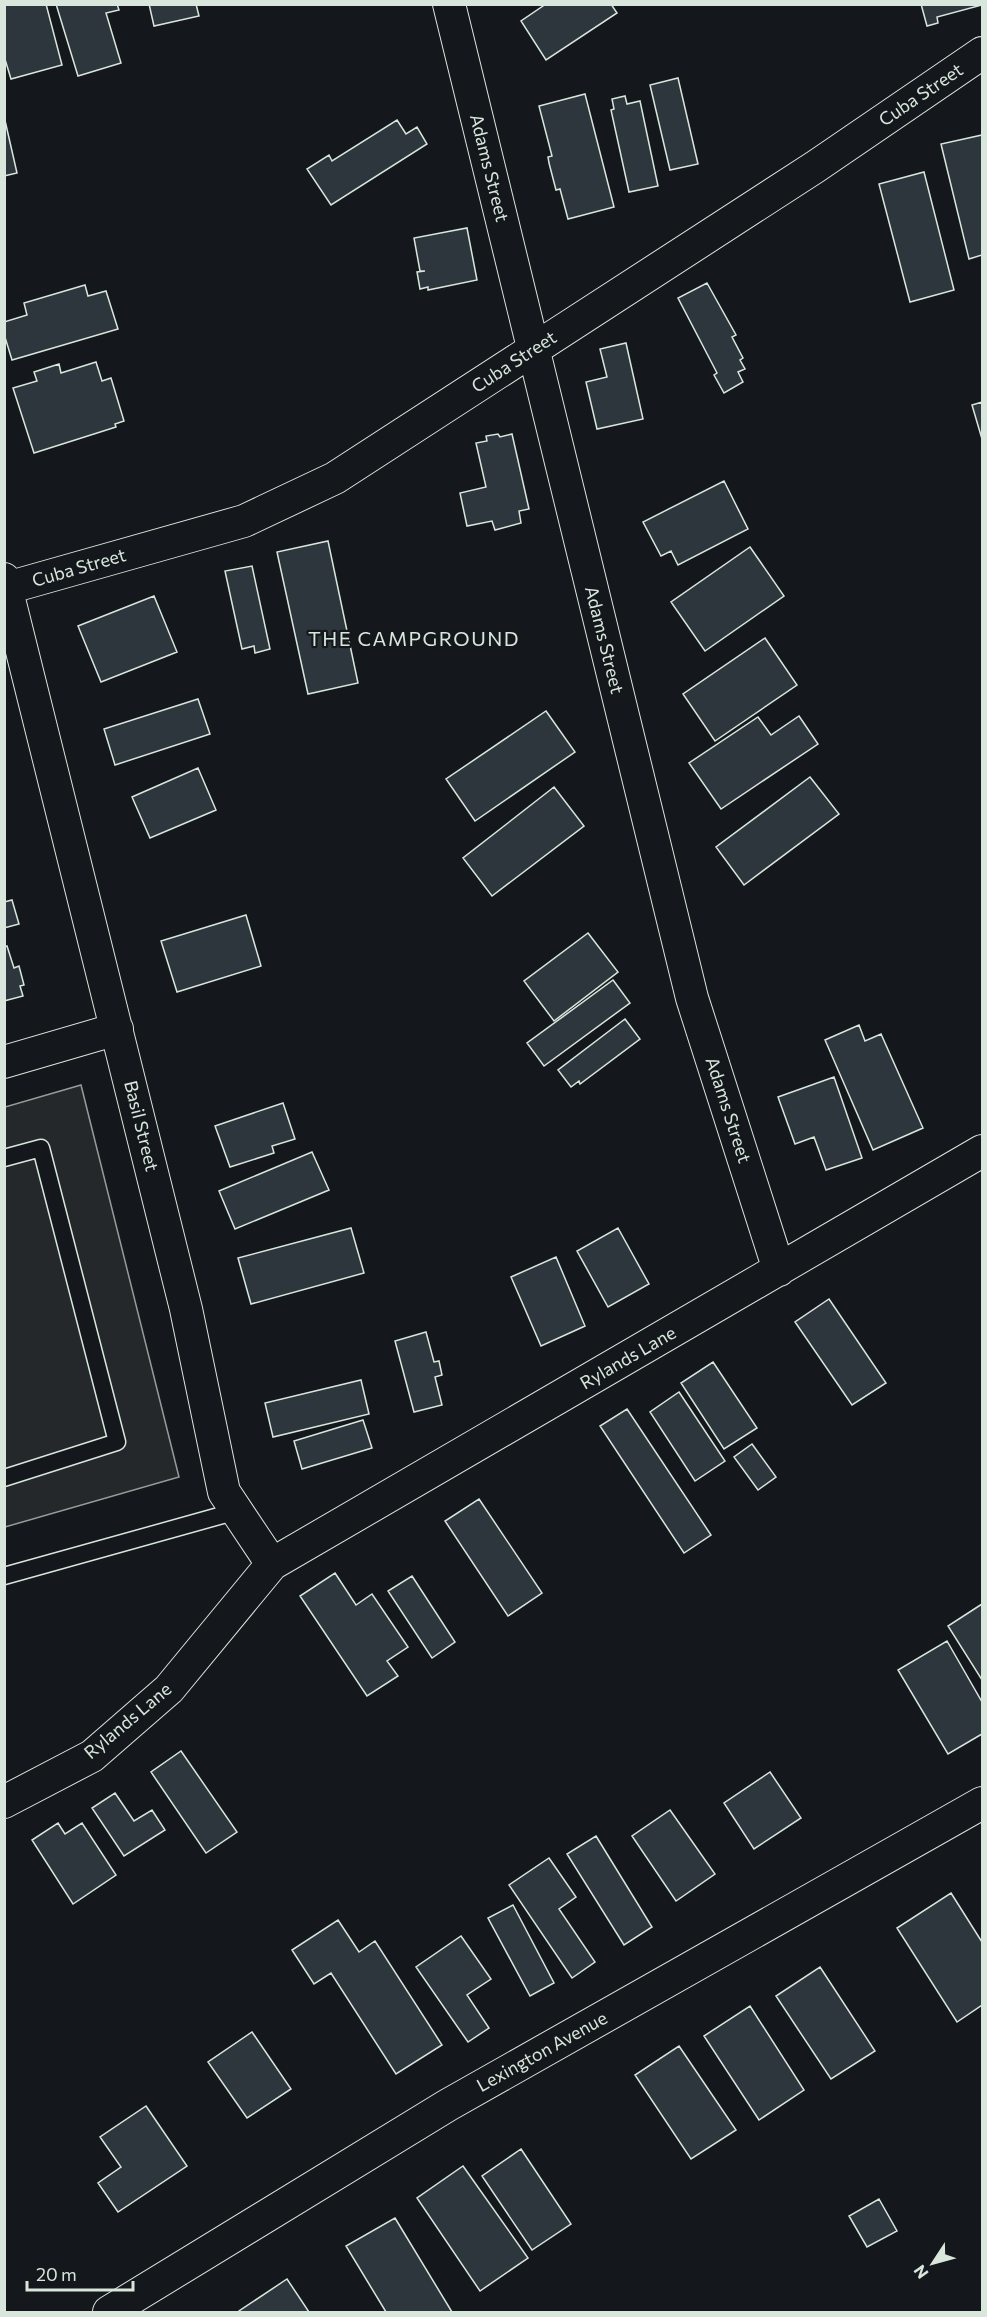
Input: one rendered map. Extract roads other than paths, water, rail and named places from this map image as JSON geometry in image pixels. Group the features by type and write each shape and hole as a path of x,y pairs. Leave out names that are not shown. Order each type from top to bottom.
{"street":[{"name":"Adams Street","path":"449,4 692,998 779,1270"},
{"name":"Cuba Street","path":"6,583 244,521 335,478 815,167 982,53"},
{"name":"Basil Street","path":"6,583 186,1309 224,1492 272,1564"},
{"path":"4,1062 117,1029"},
{"name":"Rylands Lane","path":"4,1802 92,1756 169,1689 272,1564 982,1152"},
{"name":"Lexington Avenue","path":"109,2313 448,2105 982,1803"}],"lane":[{"path":"4,1158 41,1148 117,1442 4,1478"},
{"path":"4,1576 237,1511"}],"district":[{"name":"THE CAMPGROUND","path":"414,639"}]}
